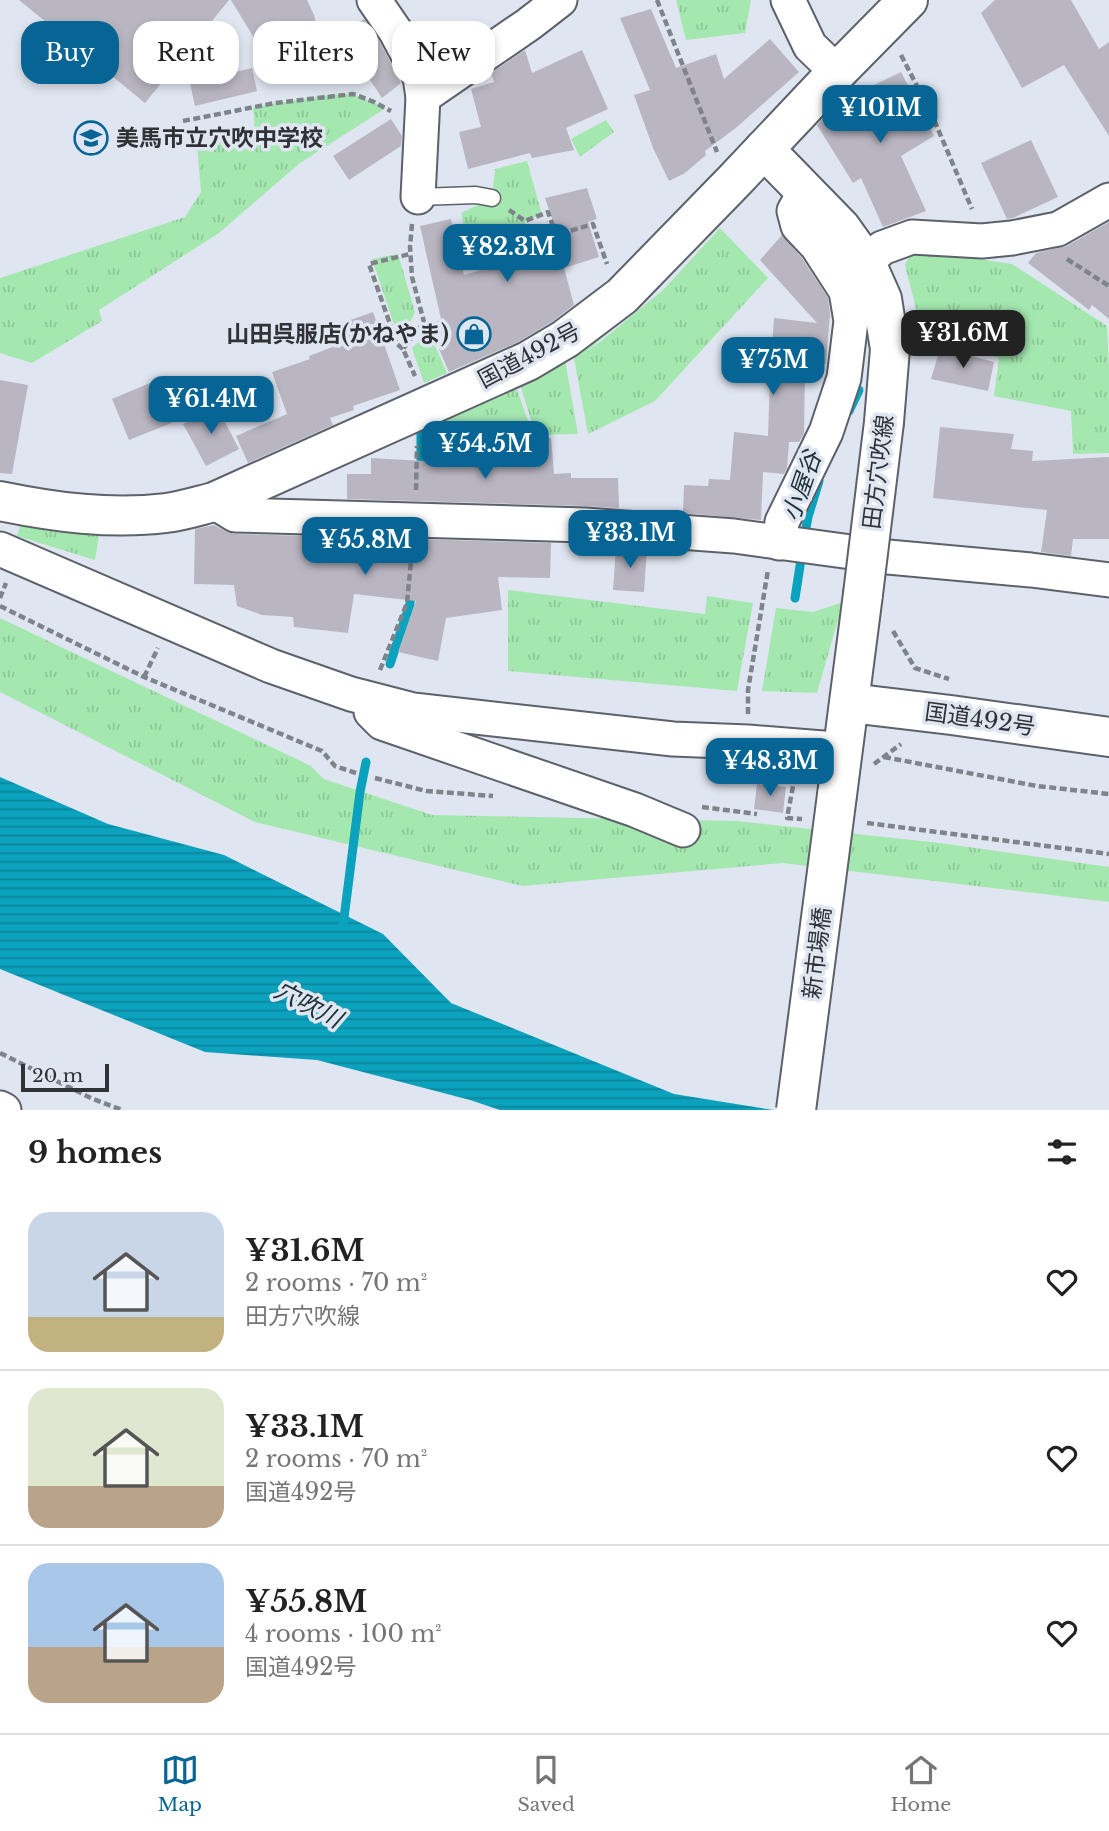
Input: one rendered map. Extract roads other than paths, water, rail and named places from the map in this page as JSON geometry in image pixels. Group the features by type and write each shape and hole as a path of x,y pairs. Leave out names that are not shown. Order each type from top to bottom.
{"main road":[{"name":"国道492号","path":"0,501 47,510 125,516 168,513 214,502 528,361 565,339 622,296 908,0"},
{"name":"田方穴吹線","path":"764,149 841,228 866,262 883,299 890,349 884,422 837,795"},
{"name":"国道492号","path":"850,703 1109,737"},
{"name":"新市場橋","path":"796,1110 837,795"}],"street":[{"path":"374,0 396,32 420,77 423,104 418,197"},
{"path":"423,104 560,0"},
{"path":"788,0 810,46 836,72"},
{"path":"779,542 782,522 826,432 844,379 851,321 846,291 817,246 798,226 794,211 806,190"},
{"path":"866,262 882,248 912,237 982,241 1058,229 1109,200"},
{"path":"214,502 235,515 585,525 734,536 888,557 1109,580"},
{"path":"0,549 271,666 351,694 413,710 673,739 812,747"},
{"path":"351,694 382,723 635,810 683,830"}],"lane":[{"path":"418,197 476,195 492,198"}],"water":[{"name":"穴吹川","path":"0,777 108,824 224,855 383,934 451,1003 674,1094 773,1110 500,1110 317,1060 205,1052 0,969"}],"waterway":[{"name":"小屋谷","path":"849,411 859,390"},
{"path":"421,426 421,473"},
{"name":"小屋谷","path":"804,539 819,481"},
{"name":"小屋谷","path":"795,598 802,553"},
{"path":"390,664 410,604 411,590"},
{"path":"343,926 366,762"}],"place":[{"name":"美馬市立穴吹中学校","path":"91,138"},
{"name":"山田呉服店(かねやま)","path":"474,334"}]}
